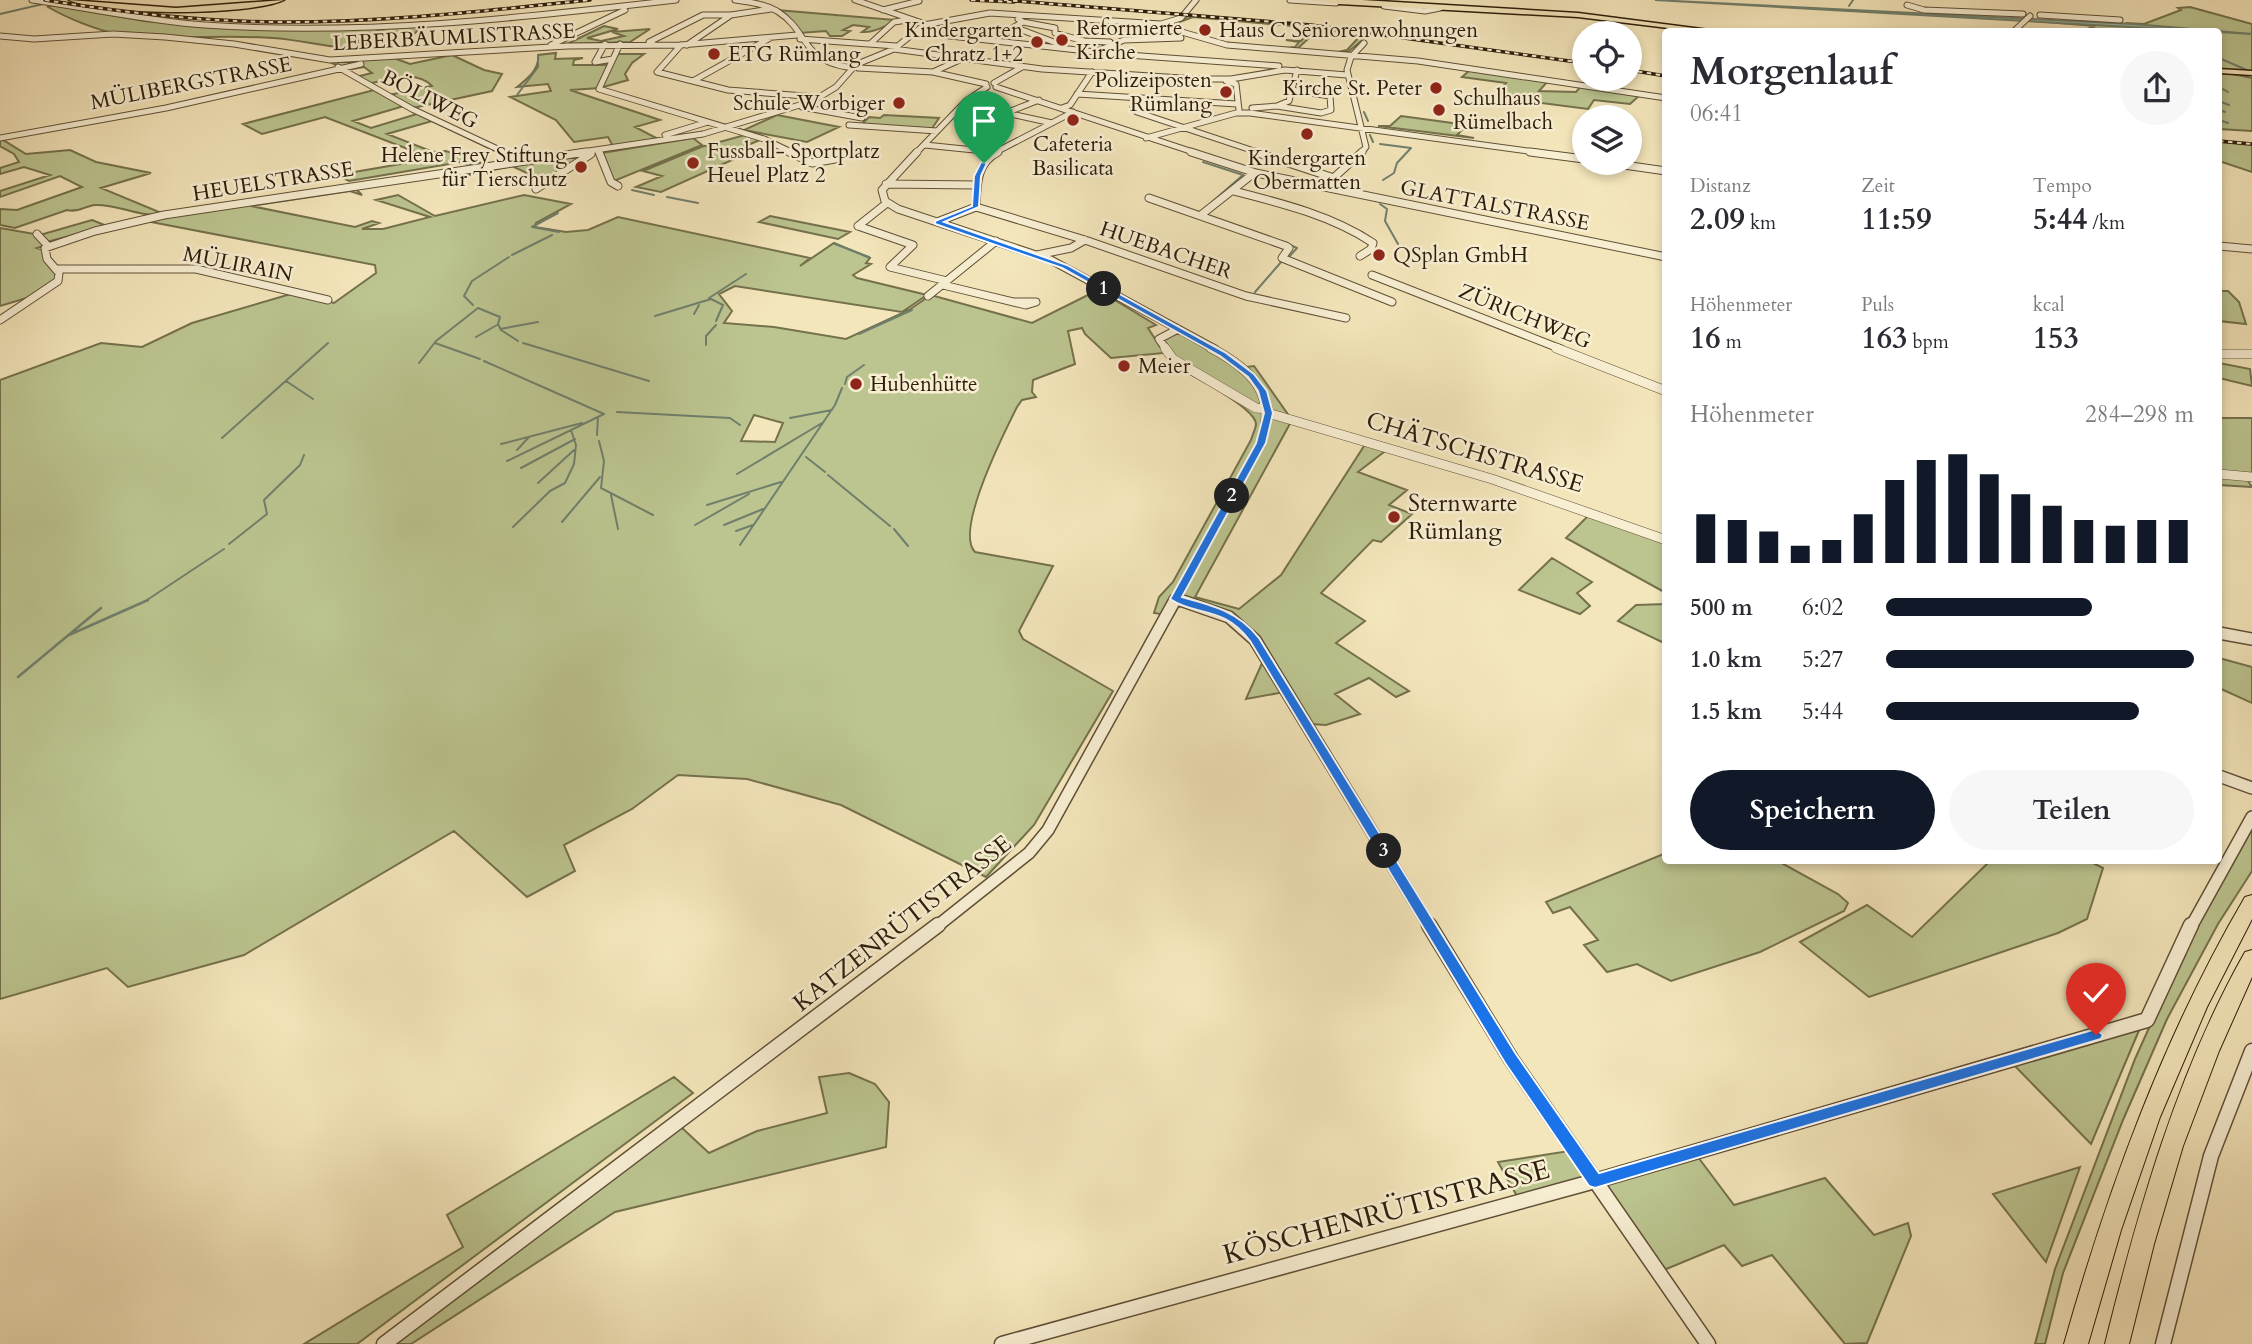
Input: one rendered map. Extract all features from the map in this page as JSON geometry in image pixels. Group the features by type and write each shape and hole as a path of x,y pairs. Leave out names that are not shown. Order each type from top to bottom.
{"highway":[{"path":"2077,1344 2110,1230 2155,1105 2203,994 2252,902"},
{"path":"2117,1344 2142,1244 2174,1139 2207,1054 2252,957"}],"main road":[{"path":"72,0 167,11 281,0"},
{"path":"1311,0 1529,12 1684,28"},
{"path":"1331,0 1437,7"},
{"path":"2222,71 2252,73"}],"street":[{"path":"32,0 150,20 261,27 468,21 676,0"},
{"path":"735,0 771,9"},
{"path":"855,0 926,25"},
{"path":"853,67 895,47 926,25 999,13 1154,24 1181,18 1196,0"},
{"path":"1290,0 1418,10 1437,7"},
{"path":"883,10 916,1"},
{"path":"550,47 632,5"},
{"path":"1907,5 1924,10 2120,20"},
{"path":"660,45 649,42 701,15 732,15 771,9"},
{"name":"GLATTALSTRASSE","path":"771,9 784,17 818,60 853,67 933,72 990,85 1254,173 1662,256"},
{"path":"732,15 684,45 657,72 728,90 821,97"},
{"path":"1017,15 1023,22 1055,28 1055,33 1084,41 1110,43 1191,37"},
{"path":"2017,28 2027,16"},
{"path":"870,44 898,20 909,20"},
{"path":"1023,22 1014,27 1073,50"},
{"path":"1088,27 1098,22"},
{"path":"1154,24 1191,37 1236,46 1353,54 1468,68 1662,97"},
{"path":"1071,36 1079,31"},
{"path":"914,32 952,39 1280,66 1294,70 1347,75"},
{"name":"LEBERBÄUMLISTRASSE","path":"0,36 34,38 113,34 234,44 327,60 605,44 684,45 772,36 933,50 1021,67 1092,72 1217,79 1294,70"},
{"path":"693,80 772,36"},
{"path":"1007,49 1037,36"},
{"path":"943,43 952,39"},
{"path":"1095,52 1110,43"},
{"path":"1321,188 1352,165 1366,147 1347,75 1353,54 1364,43"},
{"path":"605,44 596,62 613,59"},
{"path":"620,44 598,86 601,90 764,139 812,163 835,159"},
{"path":"1067,56 1073,50"},
{"path":"989,60 999,54"},
{"path":"933,72 967,56"},
{"name":"MÜLIBERGSTRASSE","path":"0,138 166,107 388,58"},
{"name":"BÖLIWEG","path":"327,60 412,109 523,162"},
{"path":"1051,69 1058,64"},
{"name":"HEUELSTRASSE","path":"48,246 148,218 596,151 728,127 800,106 821,97 836,87 853,67"},
{"path":"1021,67 966,101 886,184 882,195 887,203 1037,255 1178,329 1243,369 1262,391 1268,411"},
{"path":"1277,106 1289,101 1294,70"},
{"path":"1062,108 1070,105 1092,72"},
{"path":"1217,79 1235,83 1238,109"},
{"path":"1292,90 1327,95 1351,92"},
{"path":"1077,94 1238,109 1572,157"},
{"path":"1146,138 1238,109 1277,106 1326,113 1331,110 1327,95"},
{"path":"1137,98 1134,110 1334,178"},
{"path":"1039,100 1006,113 1052,122"},
{"path":"800,106 862,118"},
{"path":"937,222 976,207 976,185 980,169 994,152 1073,112"},
{"path":"664,135 708,122"},
{"path":"849,125 937,131"},
{"path":"925,145 994,152"},
{"path":"536,189 596,151 611,182 618,186"},
{"path":"1642,167 1662,170"},
{"path":"1201,215 1254,173"},
{"path":"886,184 976,185"},
{"path":"1234,191 1339,225 1363,236 1373,243 1371,249 1360,256"},
{"path":"1149,198 1288,247 1282,258 1392,302"},
{"path":"887,203 858,226 914,245 890,267 1015,302"},
{"name":"HUEBACHER","path":"976,207 1085,240 1246,296 1346,318"},
{"path":"0,320 54,285 59,273 43,250 48,246 37,234"},
{"path":"1037,255 1071,248 1085,240"},
{"path":"928,296 996,242"},
{"path":"2222,246 2252,249"},
{"name":"MÜLIRAIN","path":"56,269 196,269 328,300"},
{"name":"ZÜRICHWEG","path":"1372,275 1662,389"},
{"name":"CHÄTSCHSTRASSE","path":"1178,329 1159,339 1169,355 1256,408 1505,484 1662,539"},
{"path":"2222,354 2252,355"},
{"name":"KATZENRÜTISTRASSE","path":"384,1344 1016,865 1048,830 1261,443 1268,411"},
{"path":"2222,474 2252,477"},
{"path":"1175,599 1217,609 1245,628 1500,1039 1707,1344"},
{"path":"2222,634 2252,639"},
{"path":"2222,777 2252,788"},
{"name":"KÖSCHENRÜTISTRASSE","path":"1002,1344 1595,1181 2147,1020 2197,913 2252,817"},
{"path":"2163,1344 2219,1135 2252,1051"}],"green space":[{"path":"53,5 145,21 230,28 424,24 414,34 378,31 359,37 362,39 355,42 379,46 340,48 273,38 118,34 100,30 48,7"},
{"path":"2190,7 2252,24 2252,75 2233,74 2252,78 2252,131 2222,129 2222,28 2090,28 2095,26 2046,22 2128,26 2127,23 2144,24 2181,10 2178,8"},
{"path":"777,10 895,20 880,29 866,32 862,32 869,27 853,25 843,30 850,31 842,36 830,36 826,31 799,33"},
{"path":"1188,16 1371,33 1348,52 1338,52 1347,50 1362,34 1344,32 1333,39 1341,32 1319,29 1297,49 1286,48 1295,47 1299,42 1286,40 1301,41 1313,28 1193,17 1166,27"},
{"path":"604,26 618,29 587,38 601,41 624,36 612,32 650,29 630,42 567,44"},
{"path":"556,53 555,59 583,58 574,60 573,65 611,65 616,54 644,54 632,63 625,74 628,80 600,88 570,90 660,120 635,127 662,141 614,148 608,137 574,142 556,120 510,97 551,91 548,84 517,87 535,69 538,55"},
{"path":"452,55 484,70 502,74 492,91 413,108 389,95 432,86 425,81 402,77 368,84 355,77 372,73 364,67 346,70 328,61 394,58 410,64"},
{"path":"1471,69 1548,81 1539,91 1614,91 1640,95 1630,104 1594,100 1591,105 1572,107 1495,97 1506,83 1462,77"},
{"path":"374,90 404,106 353,121 371,128 420,113 521,161 472,166 461,162 349,181 337,175 441,157 413,151 325,117 262,134 243,124","holes":["432,121 512,159 484,164 446,151 433,152 387,134"]},
{"path":"777,115 839,127 807,142 744,130"},
{"path":"884,115 939,118 931,130 862,124 869,117 880,118"},
{"path":"1401,116 1467,125 1457,135 1474,138 1378,126 1390,126"},
{"name":"Fussball- Sportplatz Heuel Platz 2","path":"745,135 760,140 728,153 741,156 661,192 636,187 662,176 643,171 701,147"},
{"path":"0,138 26,154 70,150 96,162 151,173 101,188 164,214 146,214 95,205 75,211 67,210 15,228 0,225 0,209 17,210 82,187 60,176 0,197 0,191 50,175 24,167 0,174 0,168 19,162 14,154 0,146"},
{"path":"693,138 702,145 614,181 602,153"},
{"path":"2222,142 2252,145 2252,172 2222,162"},
{"path":"587,154 546,182 512,166 450,179 445,173"},
{"path":"355,188 362,195 350,191 251,206 355,227 372,221 379,223 362,229 383,229 430,217 376,200 398,195 435,216 524,195 571,204 536,223 535,227 566,232 588,230 618,217 810,258 800,266 834,243 870,258 866,263 871,264 853,275 857,278 927,295 902,312 735,286 719,294 732,311 724,323 774,327 846,339 909,310 931,295 1032,323 1098,290 1156,325 1148,328 1164,353 1111,358 1082,328 1068,331 1075,364 1033,380 1032,392 1036,397 1022,400 1002,437 976,503 970,541 975,552 1053,566 1019,631 1023,639 1113,691 1034,825 986,877 841,805 747,779 678,775 632,809 564,845 575,871 527,897 454,831 244,955 128,987 107,968 0,999 0,380 101,343 142,347 192,323 294,293 334,303 376,273 375,265 146,221 50,246 148,218","holes":["754,415 783,423 775,442 741,441"]},
{"path":"770,216 850,232 838,239 759,222"},
{"path":"92,220 107,226 43,243 44,246 37,248 43,250 59,273 58,281 43,293 0,306 0,228 40,235"},
{"path":"2222,291 2228,291 2239,302 2246,324 2222,321"},
{"path":"1172,333 1179,333 1238,368 1254,366 1292,420 1195,597 1239,609 1281,575 1366,443 1388,449 1358,472 1407,490 1389,505 1412,514 1381,542 1373,540 1321,593 1365,621 1336,643 1409,691 1396,697 1369,678 1335,694 1360,714 1326,725 1311,724 1290,691 1246,699 1263,661 1245,636 1233,625 1216,615 1189,606 1178,607 1173,616 1154,613 1159,597 1173,582 1251,440 1256,424 1253,417 1236,402 1184,371 1191,369 1172,357 1160,341"},
{"path":"2222,364 2250,369 2252,386 2222,379"},
{"path":"2222,418 2252,418 2252,476 2245,476 2252,487 2222,485"},
{"path":"1590,514 1662,540 1662,591 1566,538"},
{"path":"1552,558 1592,582 1577,593 1590,606 1580,614 1519,590"},
{"path":"1662,604 1662,642 1618,621 1636,605"},
{"path":"2222,659 2252,667 2252,703 2222,689"},
{"path":"2252,826 2252,871 2218,924 2167,1019 2123,1120 2063,1273 2045,1344 2035,1344 2055,1269 2135,1059 2193,930"},
{"path":"1662,855 1662,864 1783,864 1838,894 1848,903 1844,911 1760,952 1671,981 1637,964 1607,972 1584,945 1598,940 1570,907 1553,913 1546,902"},
{"path":"1987,864 2095,864 2103,868 2087,919 2058,933 1869,997 1800,942 1867,905 1912,937"},
{"path":"2140,1028 2091,1144 2011,1062"},
{"path":"849,1073 875,1084 889,1102 886,1147 615,1212 411,1344 392,1344 680,1126 709,1153 757,1131 827,1113 819,1077"},
{"path":"674,1077 693,1093 357,1344 304,1344 463,1247 447,1215"},
{"path":"1569,1151 1587,1177 1517,1196 1498,1162"},
{"path":"1698,1157 1734,1205 1825,1178 1874,1235 1908,1223 1911,1236 1867,1343 1845,1344 1772,1255 1742,1266 1724,1245 1664,1270 1603,1183"},
{"path":"2080,1167 2046,1262 1993,1194"}],"shaded area":[{"path":"1655,0 2181,28 2148,28"}],"waterway":[{"path":"1849,6 1853,0"},
{"path":"0,14 43,4"},
{"path":"517,95 538,67 538,55"},
{"path":"2222,59 2249,71"},
{"path":"2222,89 2228,92"},
{"path":"2222,102 2229,105"},
{"path":"1364,112 1368,121"},
{"path":"2222,121 2228,123"},
{"path":"1370,135 1373,142"},
{"path":"1380,144 1411,148 1397,163 1394,173 1383,180"},
{"path":"1203,162 1243,175 1212,202"},
{"path":"632,190 654,195"},
{"path":"667,197 698,203"},
{"path":"1380,204 1387,209 1385,221 1398,244"},
{"path":"558,213 532,227 559,232"},
{"path":"512,255 552,235"},
{"path":"835,244 869,257"},
{"path":"1288,244 1297,248 1288,258"},
{"path":"473,305 464,296 472,281 509,257"},
{"path":"1255,292 1282,261"},
{"path":"711,299 709,298 746,274"},
{"path":"655,316 711,299"},
{"path":"711,299 723,305 716,321"},
{"path":"694,314 699,305"},
{"path":"419,363 436,341 478,308 500,317 498,324 500,329"},
{"path":"859,334 912,310"},
{"path":"500,329 538,322"},
{"path":"476,337 497,325"},
{"path":"706,345 706,336 716,325"},
{"path":"500,329 518,341"},
{"path":"222,438 328,343"},
{"path":"435,343 480,359"},
{"path":"523,343 649,381"},
{"path":"484,361 604,414 507,461"},
{"path":"845,384 847,377 864,365"},
{"path":"286,381 313,399"},
{"path":"832,410 842,388"},
{"path":"740,545 832,410"},
{"path":"790,418 832,410"},
{"path":"617,412 730,418 740,425"},
{"path":"597,435 598,417"},
{"path":"501,444 582,423"},
{"path":"737,474 822,423"},
{"path":"571,430 574,439"},
{"path":"517,450 529,437"},
{"path":"513,527 550,491 565,483 574,464 574,439"},
{"path":"521,468 574,439"},
{"path":"599,441 604,461 601,488 653,515"},
{"path":"538,483 574,450"},
{"path":"229,544 267,514 264,500 300,465 304,455"},
{"path":"806,457 825,472"},
{"path":"828,475 890,526"},
{"path":"562,522 600,477"},
{"path":"707,505 781,482"},
{"path":"695,525 749,494"},
{"path":"611,495 618,529"},
{"path":"724,525 763,509"},
{"path":"736,531 753,525"},
{"path":"894,529 908,546"},
{"path":"145,601 224,549"},
{"path":"69,635 145,601"},
{"path":"18,677 101,608"}],"railway":[{"path":"45,0 158,15 272,22 392,18 590,0"},
{"path":"971,0 1014,2"},
{"path":"1004,0 1311,25 1572,61"},
{"path":"1642,72 1662,75"},
{"path":"2222,141 2252,144"}],"place":[{"name":"Haus C Seniorenwohnungen","path":"1205,30"},
{"name":"Reformierte Kirche","path":"1062,40"},
{"name":"Kindergarten Chratz 1+2","path":"1037,42"},
{"name":"ETG Rümlang","path":"714,54"},
{"name":"Kirche St. Peter","path":"1436,88"},
{"name":"Polizeiposten Rümlang","path":"1226,92"},
{"name":"Schule Worbiger","path":"899,103"},
{"name":"Schulhaus Rümelbach","path":"1439,110"},
{"name":"Cafeteria Basilicata","path":"1073,120"},
{"name":"Kindergarten Obermatten","path":"1307,134"},
{"name":"Fussball- Sportplatz Heuel Platz 2","path":"693,163"},
{"name":"Helene Frey Stiftung für Tierschutz","path":"581,167"},
{"name":"QSplan GmbH","path":"1379,255"},
{"name":"Meier","path":"1124,366"},
{"name":"Hubenhütte","path":"856,384"},
{"name":"Sternwarte Rümlang","path":"1394,517"}],"route":[{"path":"984,163 977,176 976,207 937,222 1037,255 1064,267 1223,354 1251,376 1262,391 1266,399 1268,422 1261,443 1175,599 1217,609 1245,628 1255,640 1511,1059 1595,1181 2096,1035"}]}
